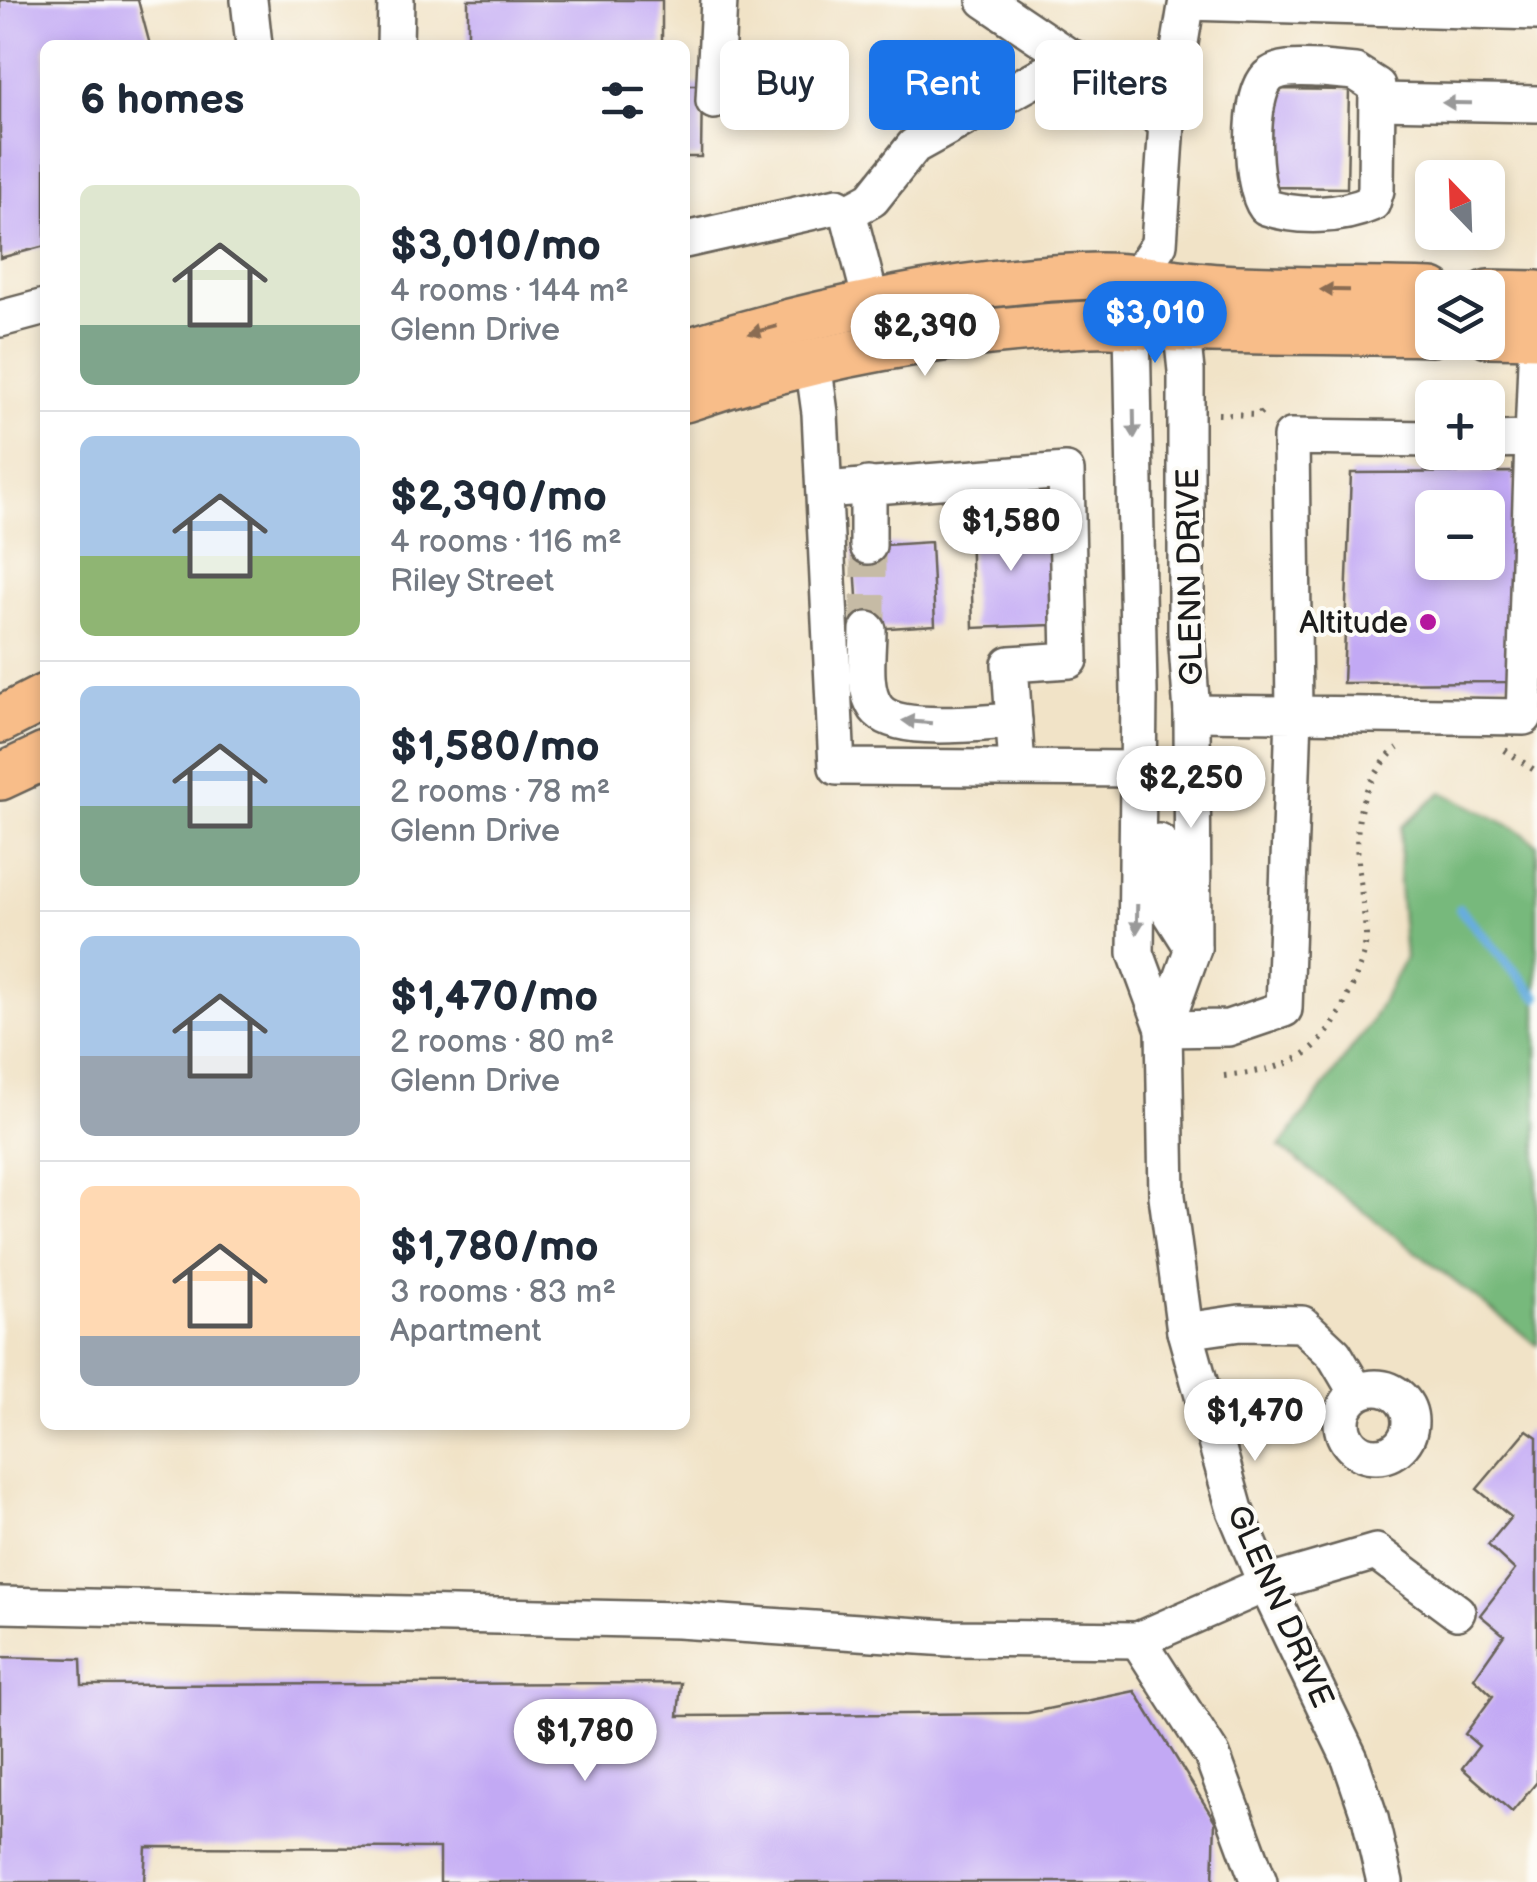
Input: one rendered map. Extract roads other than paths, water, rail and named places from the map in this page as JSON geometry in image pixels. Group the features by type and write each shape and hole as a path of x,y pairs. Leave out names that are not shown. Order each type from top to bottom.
{"main road":[{"path":"690,351 872,304 1157,269 1217,287 1415,292"},
{"path":"1505,293 1537,294"},
{"path":"690,399 813,362 949,336 1018,328 1092,324 1182,330 1415,333"},
{"path":"1505,334 1537,335"},
{"path":"0,720 40,699"},
{"path":"0,777 40,758"}],"street":[{"path":"249,0 253,40"},
{"path":"395,40 396,0"},
{"path":"714,101 718,0"},
{"path":"985,0 1045,40"},
{"path":"1187,1 1537,12"},
{"name":"GLENN DRIVE","path":"1181,40 1187,1"},
{"path":"1282,70 1355,72 1377,86 1378,101 1376,190 1372,203 1355,211 1327,214 1281,212 1266,207 1256,187 1255,123 1260,88 1267,78 1282,70"},
{"path":"848,212 872,199 914,146 1035,79"},
{"path":"1378,101 1537,104"},
{"name":"GLENN DRIVE","path":"1167,130 1157,269 1132,327 1138,768 1136,953 1164,1029 1168,1196 1185,1330 1235,1510 1350,1759 1370,1818 1385,1882"},
{"path":"690,239 837,206 848,212 872,304"},
{"name":"GLENN DRIVE","path":"1157,269 1182,330 1186,371 1186,633 1192,713 1192,948 1164,1029"},
{"path":"0,319 40,308"},
{"path":"1192,713 1524,717 1537,335"},
{"path":"813,362 824,490 837,767 1138,768 1154,777 1160,800 1158,856 1162,899 1192,948"},
{"path":"1164,1029 1228,1028 1284,1010 1294,714 1291,437 1415,439"},
{"path":"1505,440 1533,439"},
{"path":"824,490 1066,471 1070,660 1010,664 1017,768"},
{"path":"868,484 868,546"},
{"path":"868,630 868,683 876,708 894,720 922,724 1014,721"},
{"path":"1185,1330 1240,1323 1302,1324 1334,1354 1357,1393"},
{"path":"0,1605 678,1620 948,1638 1138,1640 1266,1584 1376,1552 1457,1612"},
{"path":"1138,1640 1212,1755 1259,1882"}],"waterway":[{"path":"1460,909 1537,997"}],"tunnel":[{"path":"868,546 868,630"}],"place":[{"name":"Altitude","path":"1428,622"}]}
